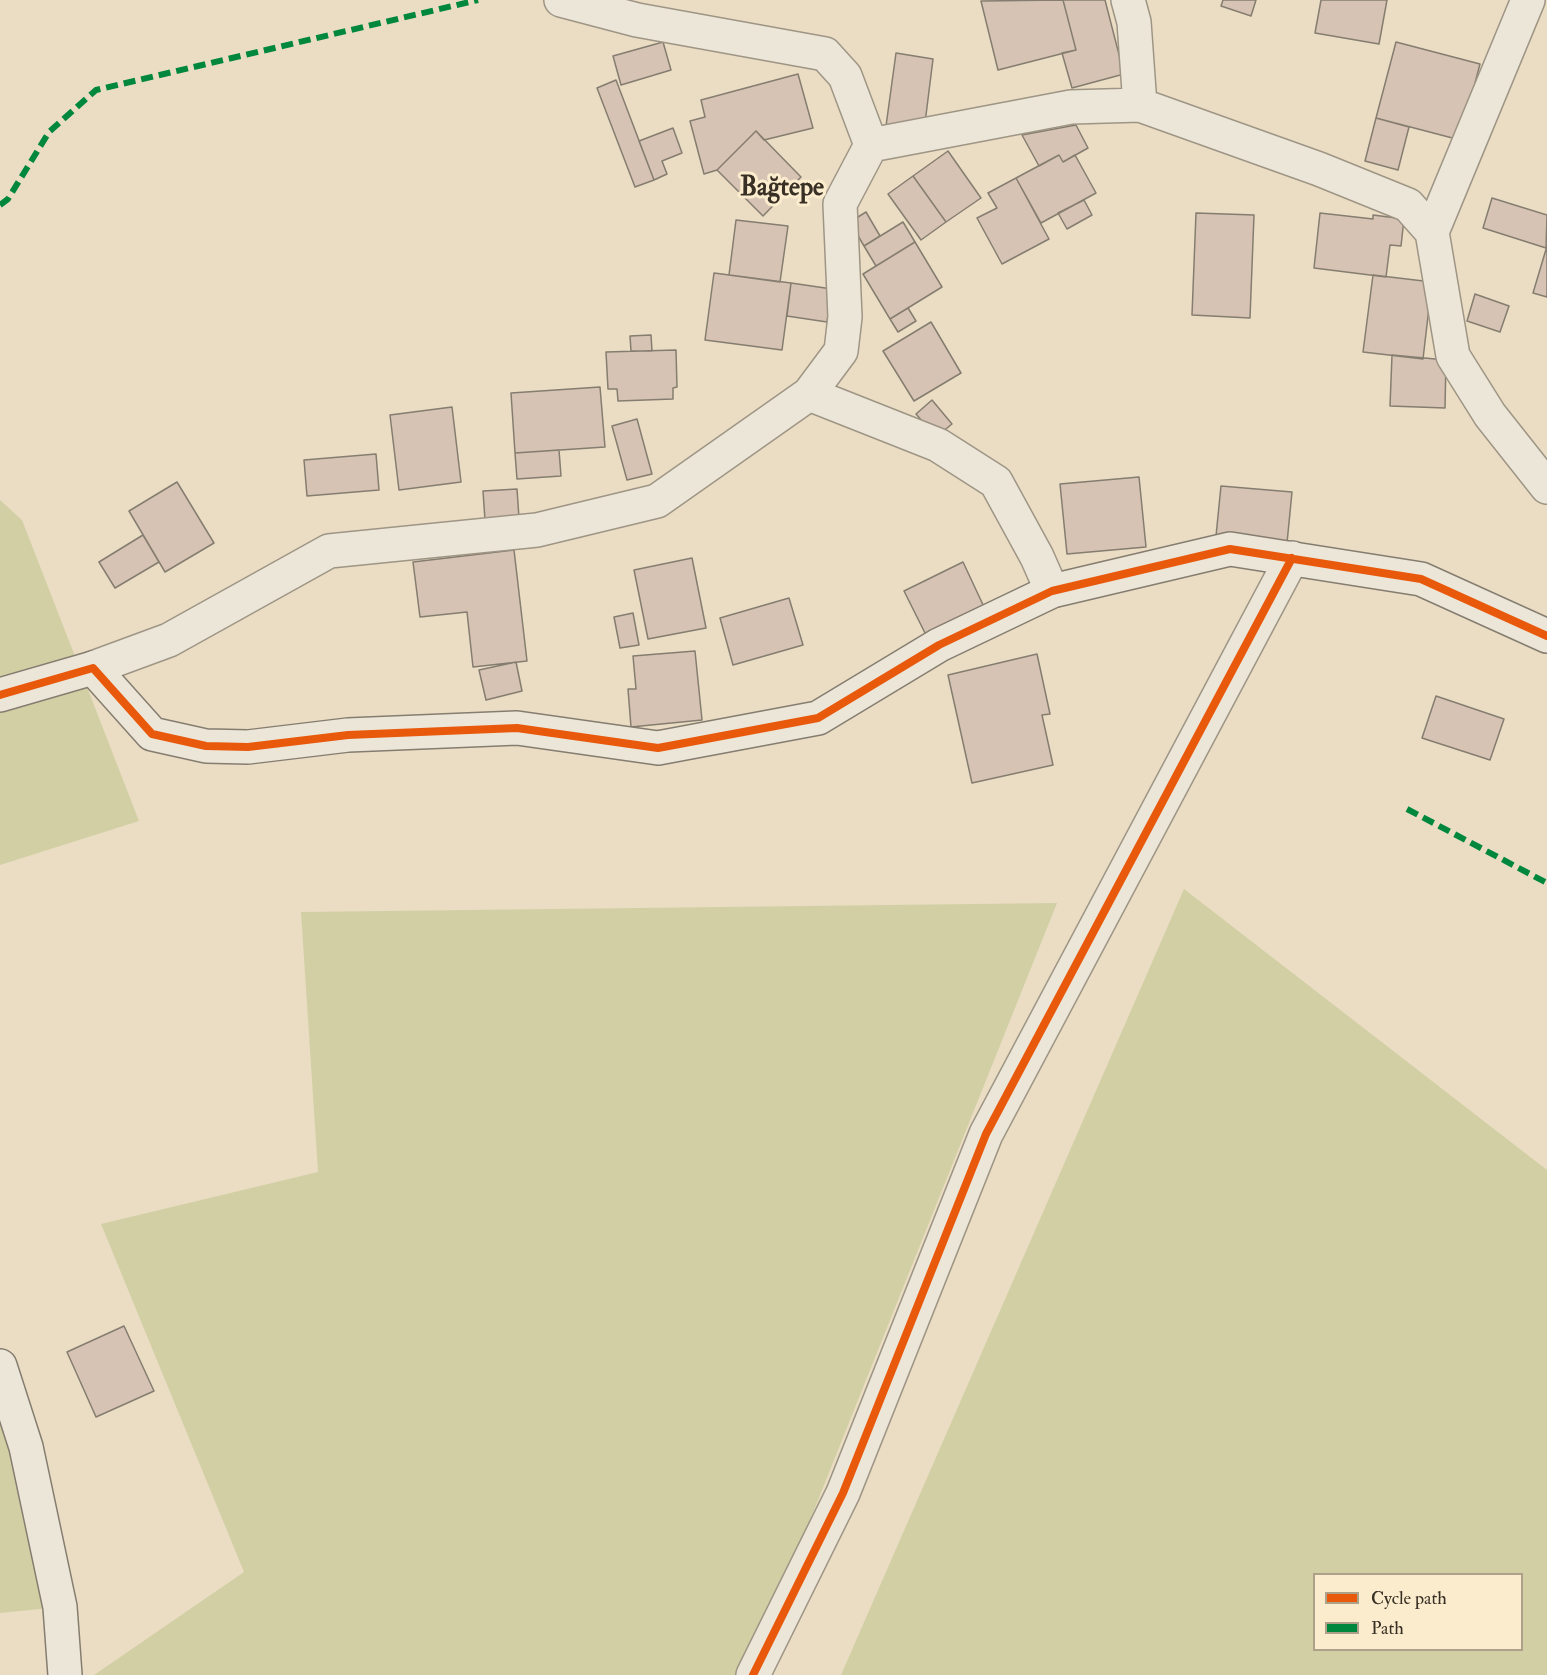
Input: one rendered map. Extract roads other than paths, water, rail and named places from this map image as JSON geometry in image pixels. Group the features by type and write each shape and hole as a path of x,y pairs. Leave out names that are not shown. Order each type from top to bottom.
{"street":[{"path":"0,695 93,668 169,640 329,551 537,530 657,501 808,394 841,351 845,317 840,204 871,145 845,76 825,54 637,20 561,0"},
{"path":"1128,0 1134,22 1140,105"},
{"path":"1432,232 1528,0"},
{"path":"871,145 1071,107 1140,105 1319,169 1408,205 1432,232 1453,356 1490,415 1545,482"},
{"path":"808,394 938,445 996,482 1037,556 1052,591"},
{"path":"93,668 152,734 206,746 248,747 348,735 517,728 658,748 818,718 939,645 1052,591 1230,549 1421,579 1547,636"},
{"path":"753,1675 843,1493 986,1134 1292,558"},
{"path":"0,1366 31,1470 60,1607 65,1675"}],"district":[{"name":"Bağtepe","path":"782,189"}]}
